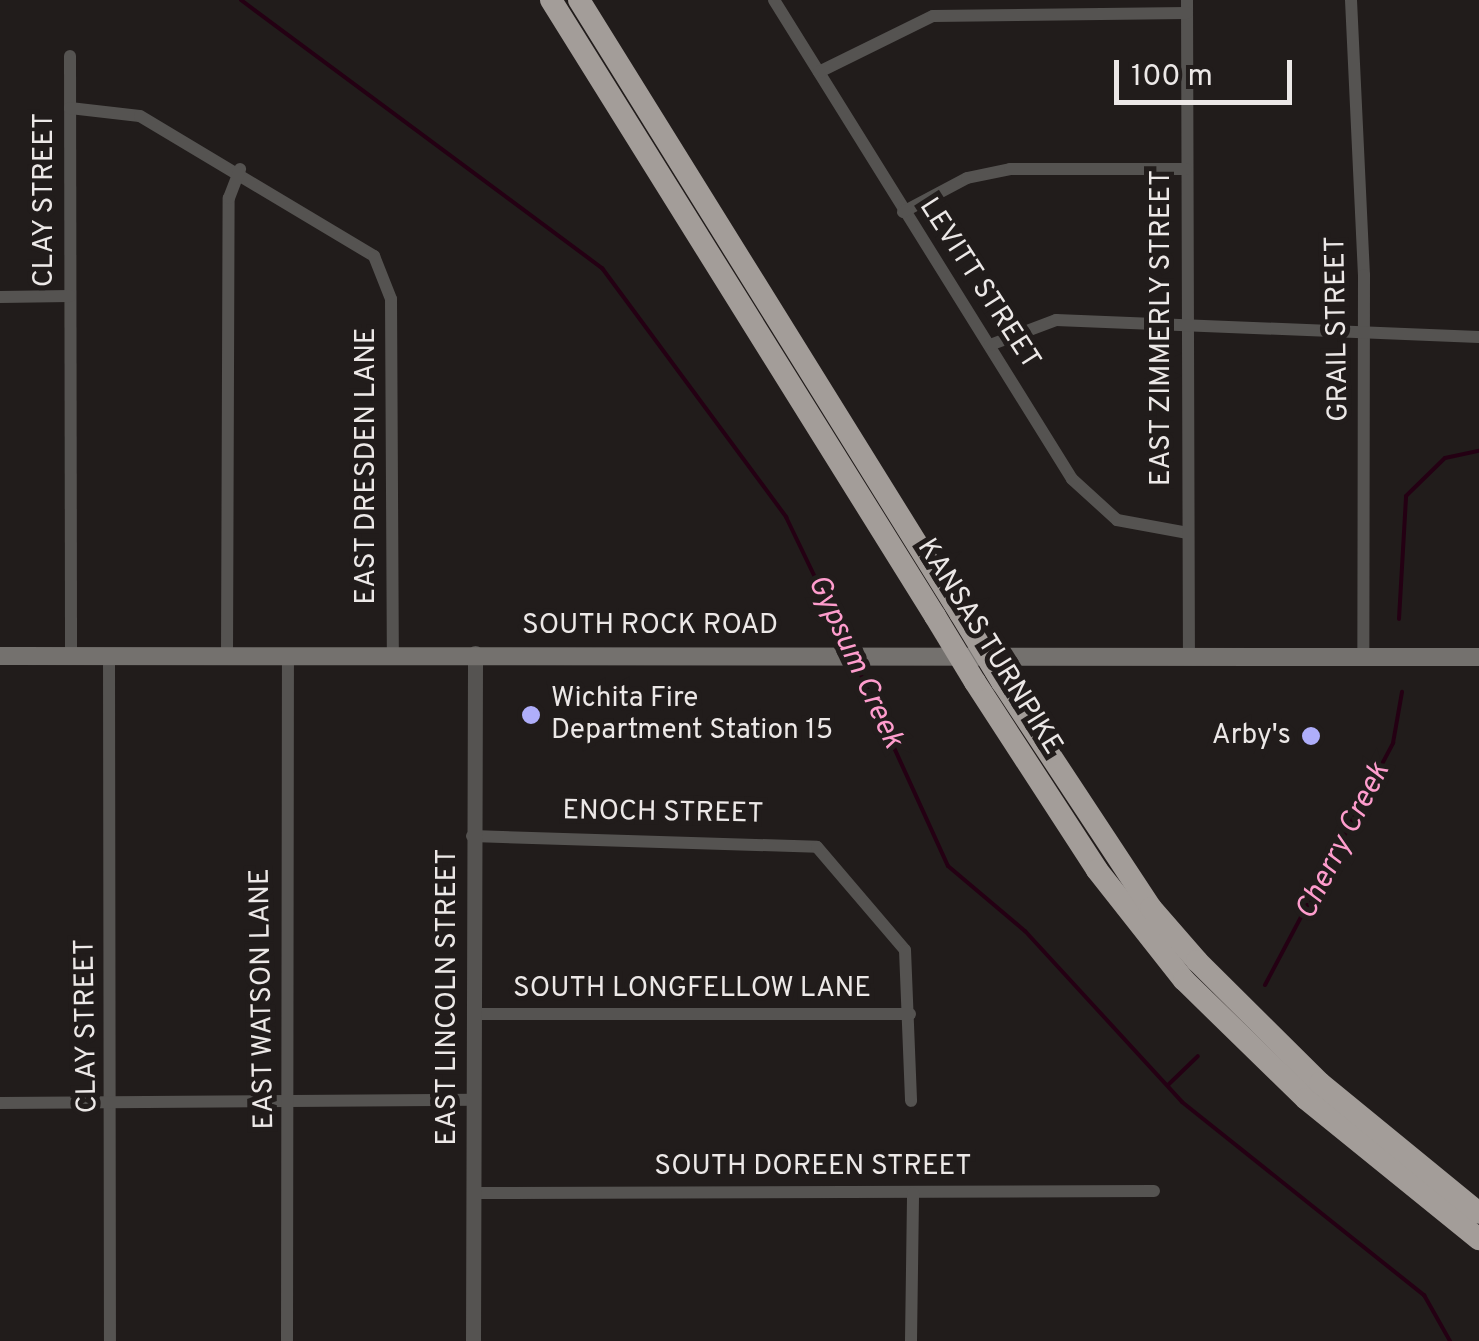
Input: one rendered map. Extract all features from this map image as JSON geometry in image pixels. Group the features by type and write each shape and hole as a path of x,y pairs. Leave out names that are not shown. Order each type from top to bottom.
{"highway":[{"name":"KANSAS TURNPIKE","path":"551,0 975,682 1097,870 1184,980 1306,1099 1479,1239"},
{"name":"KANSAS TURNPIKE","path":"579,0 1002,682 1151,908 1197,961 1320,1083 1479,1213"}],"main road":[{"name":"SOUTH ROCK ROAD","path":"0,656 393,658 475,652 1479,657"}],"street":[{"name":"LEVITT STREET","path":"774,0 903,212 1094,504 1150,532 1188,533"},
{"name":"GRAIL STREET","path":"1351,0 1365,335 1363,656"},
{"path":"818,72 933,16 1187,6"},
{"name":"EAST ZIMMERLY STREET","path":"1187,6 1189,656"},
{"name":"CLAY STREET","path":"70,56 70,656"},
{"path":"70,108 140,116 240,169 228,198 227,657"},
{"name":"EAST DRESDEN LANE","path":"240,169 374,256 385,276 393,658"},
{"path":"903,212 967,178 1010,170 1186,169"},
{"path":"0,297 70,296"},
{"path":"990,345 1056,320 1479,337"},
{"name":"EAST LINCOLN STREET","path":"473,1341 475,652"},
{"name":"CLAY STREET","path":"108,656 114,1102 110,1341"},
{"name":"EAST WATSON LANE","path":"288,657 288,1341"},
{"name":"ENOCH STREET","path":"472,836 796,840 842,872 899,936 910,1014 912,1101"},
{"name":"SOUTH LONGFELLOW LANE","path":"474,1014 910,1014"},
{"path":"0,1103 474,1100"},
{"name":"SOUTH DOREEN STREET","path":"473,1193 1154,1191"},
{"path":"911,1341 913,1193"}],"waterway":[{"name":"Gypsum Creek","path":"241,0 602,268 786,517 849,648"},
{"name":"Cherry Creek","path":"1399,619 1406,496 1445,458 1479,451"},
{"name":"Gypsum Creek","path":"855,662 948,866 1025,931 1182,1102 1424,1295 1450,1341"},
{"name":"Cherry Creek","path":"1265,985 1393,743 1402,692"},
{"name":"Cherry Creek","path":"1169,1084 1198,1056"}],"place":[{"name":"Wichita Fire Department Station 15","path":"531,715"},
{"name":"Arby's","path":"1311,736"}]}
